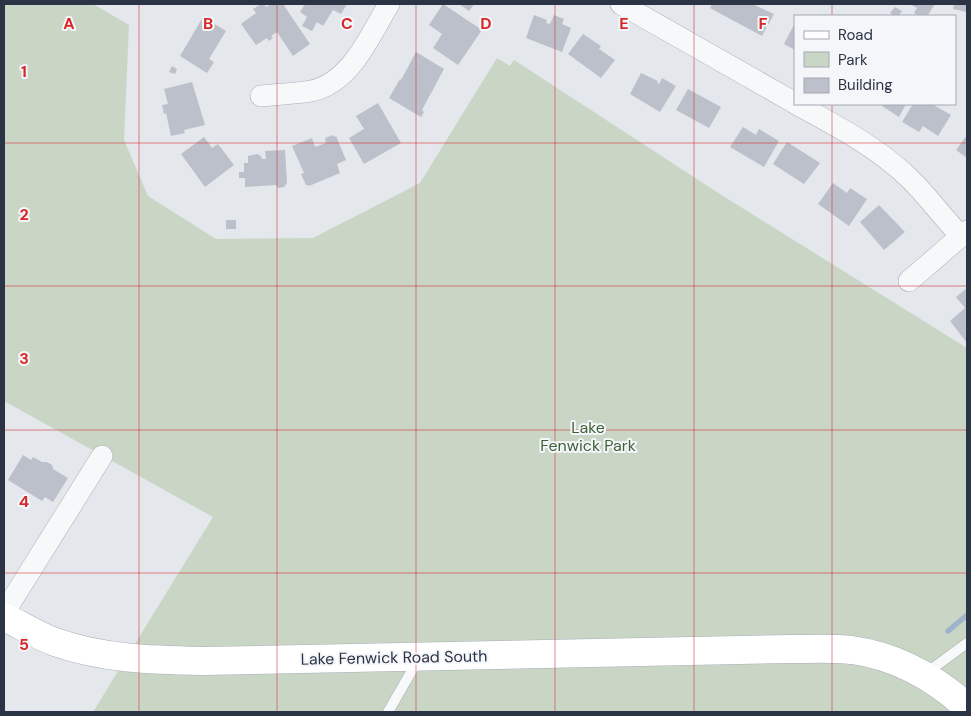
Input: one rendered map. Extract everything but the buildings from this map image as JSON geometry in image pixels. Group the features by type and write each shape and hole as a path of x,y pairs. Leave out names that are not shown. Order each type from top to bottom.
{"street":[{"path":"261,96 312,91 328,85 354,61 389,4"},
{"path":"621,4 645,10 794,102"},
{"path":"799,105 848,134 892,164 924,193 946,220 964,233 909,281"},
{"path":"4,615 102,456"},
{"name":"Lake Fenwick Road South","path":"4,615 55,642 104,655 151,660 213,661 791,649 852,650 890,659 924,674 967,707"}],"lane":[{"path":"924,674 967,643"},
{"path":"388,712 419,656"}],"green space":[{"name":"Lake Fenwick Park","path":"4,4 93,4 129,25 124,140 148,196 216,239 313,238 420,183 497,58 510,66 514,60 723,196 967,348 967,712 93,712 213,517 4,401"}],"waterway":[{"path":"948,631 967,615"}]}
